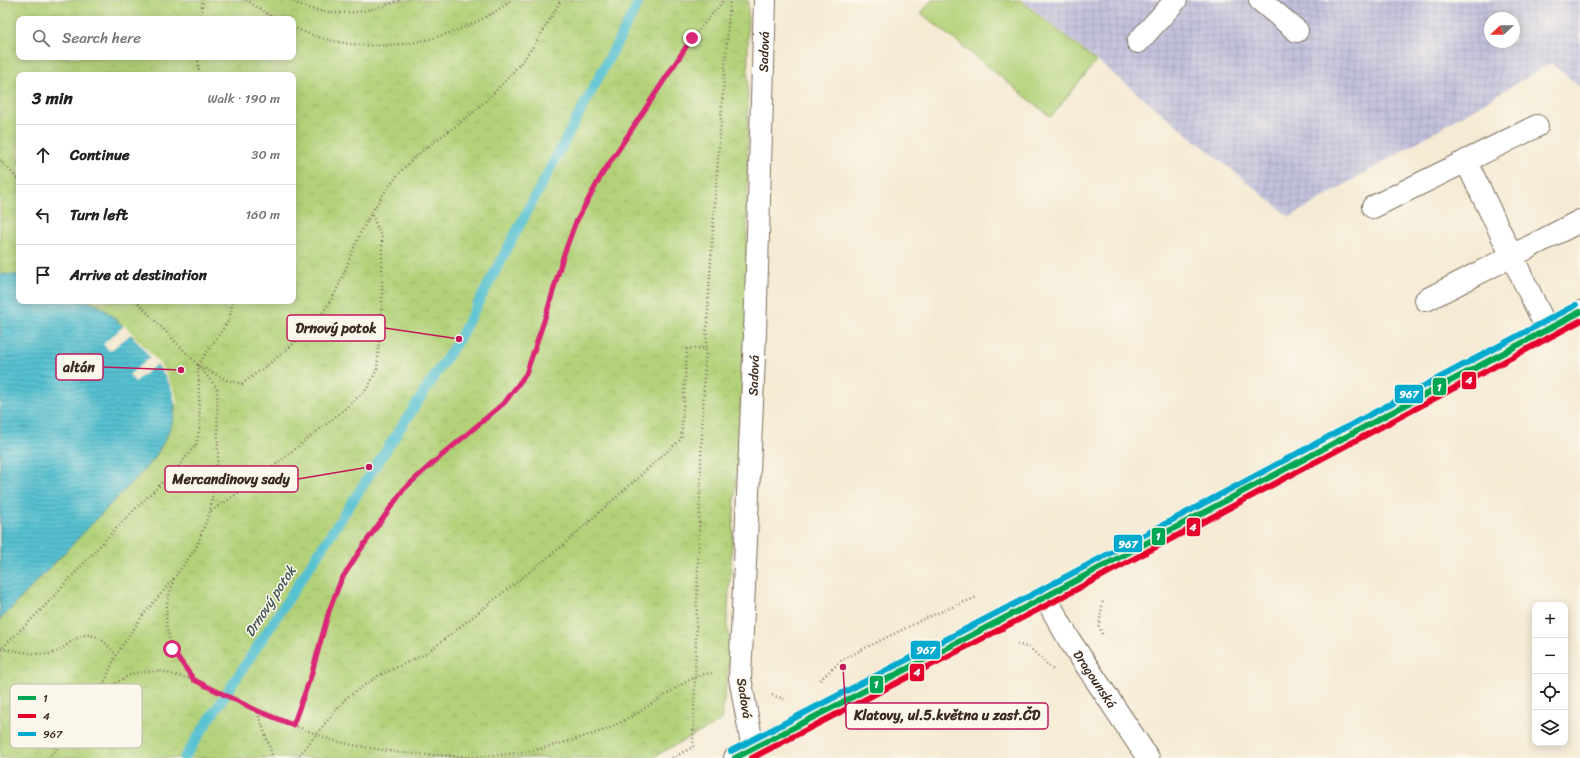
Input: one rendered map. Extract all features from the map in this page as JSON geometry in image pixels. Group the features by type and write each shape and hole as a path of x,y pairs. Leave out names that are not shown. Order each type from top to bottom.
{"street":[{"name":"Sadová","path":"744,753 740,678 756,334 765,0"},
{"path":"1138,42 1176,0"},
{"path":"1260,0 1297,31"},
{"path":"1373,207 1537,126"},
{"path":"1466,161 1547,329"},
{"path":"1426,300 1580,221"},
{"path":"744,753 1045,597 1580,312"},
{"name":"Dragounská","path":"1045,597 1070,641 1148,758"}],"path":[{"path":"200,16 203,0"},
{"path":"246,0 271,16"},
{"path":"290,0 323,12 357,13 381,8 399,0"},
{"path":"296,28 320,38 352,44 379,46 401,44 450,34 468,27 486,18 512,0"},
{"path":"198,365 227,380 242,384 288,348 308,330 335,293 361,232 382,194 404,167 467,117 515,69 537,40 561,0"},
{"path":"293,725 311,676 329,611 341,580 363,546 404,489 505,402 526,374 575,224 601,176 647,105 692,38 724,0"},
{"path":"672,758 693,747 698,550 706,348 730,0"},
{"path":"198,60 199,72"},
{"path":"0,160 16,177"},
{"path":"210,511 249,486 340,413 368,388 377,369 382,304 382,238 371,213"},
{"path":"104,684 116,655 143,615 174,578 196,548 210,511 218,458 217,388 198,365 139,304"},
{"path":"0,649 40,610 117,527 178,467 196,445 200,425 198,365 229,320 232,304"},
{"path":"297,758 346,698 378,676 427,653 562,546 681,439 687,349 706,348"},
{"path":"174,578 167,603 166,624 172,649 194,680"},
{"path":"816,683 843,659 928,617 978,597"},
{"path":"1103,638 1099,626 1104,597"},
{"path":"0,649 49,654 58,651 75,639 91,634 98,636 103,640 116,655"},
{"path":"1010,648 1017,644 1030,648 1057,674"},
{"path":"114,684 134,673 160,671 194,680 258,711 316,734 358,746 402,753 468,757 500,755 531,750 570,741 608,729 639,712 687,681 714,672 758,681 765,690 775,697 786,700"},
{"path":"258,711 273,758"},
{"path":"48,758 57,748"}],"shaded area":[{"path":"1022,0 1580,0 1580,87 1551,63 1290,217"}],"green space":[{"path":"0,0 748,0 747,310 727,624 731,649 721,721 651,758 0,758"},
{"path":"932,0 1020,0 1096,61 1051,117 921,13"}],"water":[{"path":"0,274 16,275 16,304 95,304 103,309 135,339 164,374 172,388 175,411 174,418 165,439 154,459 0,620"}],"pier":[{"path":"125,325 165,372 175,392 177,404 175,404 169,383 157,364 135,382 129,375 150,357 131,334 110,351 103,344"}],"waterway":[{"name":"Drnový potok","path":"184,758 459,339 640,0"}],"transit line":[{"name":"967","path":"731,751 1041,590 1576,305"},
{"name":"1","path":"735,758 1045,597 1580,312"},
{"name":"4","path":"752,758 1049,604 1580,321"}],"place":[{"name":"Drnový potok","path":"459,339"},
{"name":"altán","path":"181,370"},
{"name":"Mercandinovy sady","path":"369,467"},
{"name":"Klatovy, ul.5.května u zast.ČD","path":"843,667"}],"route":[{"path":"172,649 194,680 258,711 293,725 311,676 329,611 341,580 363,546 404,489 505,402 526,374 575,224 601,176 692,38"}]}
